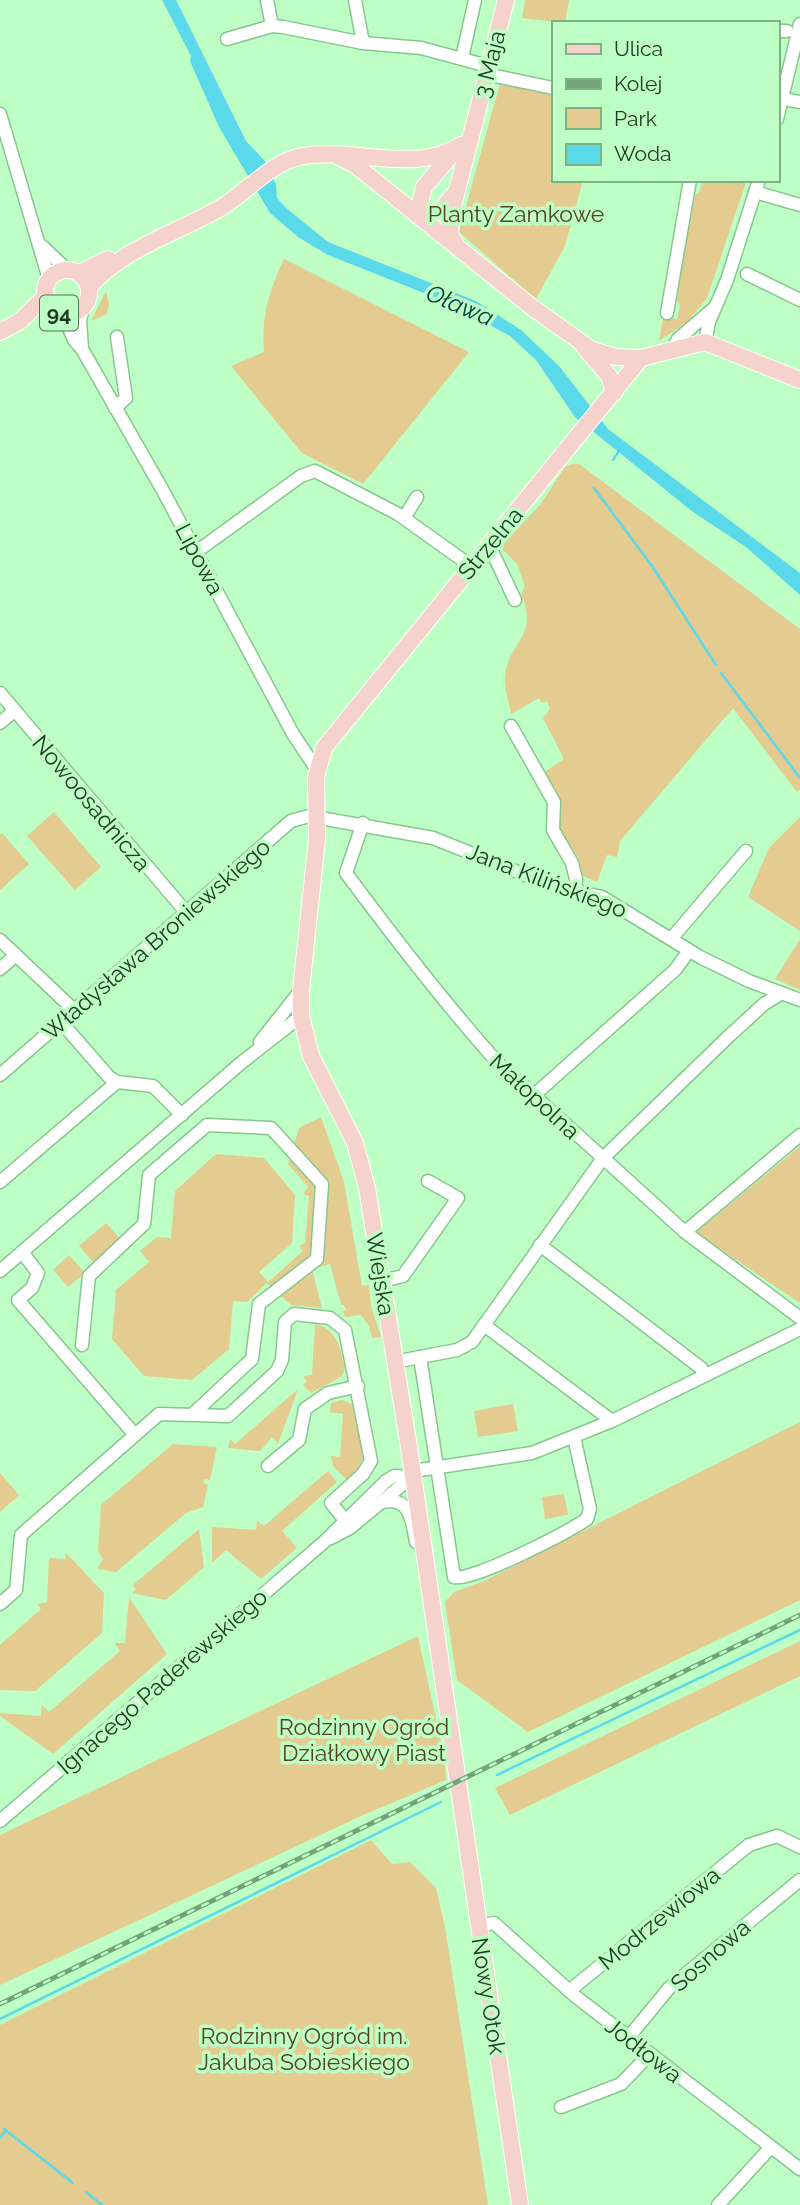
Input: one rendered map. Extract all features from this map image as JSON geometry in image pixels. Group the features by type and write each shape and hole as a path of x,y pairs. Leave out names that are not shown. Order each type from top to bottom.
{"main road":[{"name":"3 Maja","path":"458,248 452,239 450,228 506,0"},
{"name":"3 Maja","path":"460,185 441,210 417,215 424,187 474,129"},
{"path":"337,156 427,159 446,154 461,145"},
{"name":"94","path":"89,287 121,260 206,216 288,160 306,155 337,156"},
{"path":"337,156 354,164 584,346 609,376 612,395"},
{"name":"94","path":"20,321 47,287 73,271 94,268 194,212 240,191"},
{"name":"94","path":"0,332 20,321 59,312 74,313 83,308 89,298 89,287 73,271"},
{"name":"94","path":"47,287 59,312"},
{"path":"584,346 612,356 641,358 705,342 800,380"},
{"name":"Strzelna","path":"317,771 320,758 339,727 641,358"},
{"name":"Wiejska","path":"317,771 317,817 301,1015 306,1042 358,1151 410,1453 457,1787"},
{"name":"Nowy Otok","path":"457,1787 486,1924 520,2205"}],"street":[{"path":"267,0 272,26"},
{"path":"355,0 363,43"},
{"path":"462,58 475,0"},
{"path":"800,23 780,98 800,102"},
{"path":"227,39 272,26 363,43 421,48 462,58 487,70 552,88"},
{"path":"0,114 3,135 38,242 47,287"},
{"path":"667,313 690,182"},
{"path":"705,342 757,186 800,205"},
{"path":"38,242 73,271"},
{"path":"747,274 800,300"},
{"path":"674,348 678,339 716,307"},
{"name":"Lipowa","path":"82,349 80,320 83,308"},
{"name":"Lipowa","path":"59,312 196,552 295,737 317,771"},
{"path":"115,408 126,398 117,337"},
{"path":"196,552 301,476 315,471 401,516 471,566"},
{"path":"401,516 417,497"},
{"path":"489,545 515,600"},
{"name":"Nowoosadnicza","path":"0,693 186,912"},
{"path":"0,723 14,711"},
{"path":"510,726 554,802 553,830 572,863 576,879 575,891"},
{"name":"Władysława Broniewskiego","path":"0,1075 291,821 303,816 317,817"},
{"name":"Jana Kilińskiego","path":"317,817 363,823 433,838 550,885 610,900 689,951 800,1000"},
{"name":"Małopolna","path":"363,823 346,873 419,972 499,1064 685,1232 800,1318"},
{"path":"671,939 746,851"},
{"path":"0,940 74,1010"},
{"path":"533,1096 675,970 689,951"},
{"path":"0,969 16,955"},
{"path":"241,1063 301,990"},
{"path":"394,1362 462,1348 484,1325 603,1158 776,991"},
{"path":"0,1271 241,1063 301,1015 293,1012 281,1017"},
{"path":"61,1022 103,1071 117,1082 153,1086 182,1115"},
{"path":"280,1033 291,1033 306,1042"},
{"path":"0,1182 117,1082"},
{"path":"82,1345 89,1276 144,1224 149,1175 207,1125 271,1128 322,1184 317,1259 259,1304 252,1359 193,1414"},
{"path":"685,1232 800,1135"},
{"path":"382,1281 403,1276 457,1198 428,1181"},
{"path":"540,1245 692,1361 705,1376"},
{"path":"22,1252 38,1273 32,1288 18,1300 135,1435"},
{"path":"0,1604 16,1590 21,1535 159,1414 228,1416 277,1371 282,1360 285,1322 294,1314 331,1311 345,1331 371,1461 363,1475 331,1503 344,1519"},
{"path":"484,1325 612,1421"},
{"path":"324,1542 350,1528 423,1469 533,1453 612,1421 800,1329"},
{"path":"420,1357 452,1574 461,1578 490,1568 587,1519 590,1509 574,1437"},
{"path":"268,1466 299,1440 305,1409 328,1393 358,1386"},
{"path":"324,1542 344,1519 394,1476 410,1453"},
{"path":"394,1476 413,1477"},
{"path":"383,1502 396,1500 404,1504 410,1512 426,1574"},
{"name":"Ignacego Paderewskiego","path":"0,1821 324,1542"},
{"name":"Modrzewiowa","path":"569,1991 749,1845 777,1836 800,1847"},
{"name":"Sosnowa","path":"628,2038 670,1987 800,1880"},
{"name":"Jodłowa","path":"486,1924 649,2055 800,2169"},
{"path":"561,2107 621,2084 630,2078 649,2055"},
{"path":"718,2205 771,2147"}],"green space":[{"path":"525,0 569,0 565,21 522,18"},
{"name":"Planty Zamkowe","path":"500,83 552,94 552,182 582,182 565,246 536,299 459,232"},
{"path":"702,182 746,182 707,298 687,322 659,341 663,317 677,319 680,306 675,296 692,197 699,193"},
{"path":"284,259 469,352 363,484 302,453 231,366 264,352 267,304"},
{"path":"106,291 109,304 107,314 91,321"},
{"path":"579,464 800,629 800,789 797,792 733,708 620,841 617,857 607,855 597,882 581,875 575,862 579,859 574,851 569,854 558,836 541,774 564,759 543,718 550,709 547,701 542,703 539,698 511,714 505,681 507,664 527,620 521,594 525,586 517,564 503,550 503,544 540,505 565,467"},
{"path":"54,812 101,867 75,890 27,836"},
{"path":"800,817 800,931 748,897 769,848"},
{"path":"2,833 29,864 0,890 0,835"},
{"path":"800,939 800,990 775,979"},
{"path":"321,1117 344,1182 362,1286 369,1285 371,1306 381,1337 372,1338 369,1326 361,1315 345,1317 343,1311 346,1310 344,1305 341,1305 330,1264 312,1269 322,1308 291,1305 267,1283 247,1302 233,1301 229,1349 192,1380 144,1376 112,1339 116,1290 149,1262 140,1251 157,1237 171,1238 175,1191 216,1154 264,1158 295,1195 292,1243 259,1272 268,1282 303,1251 299,1246 305,1243 309,1196 303,1194 308,1187 288,1164 299,1128"},
{"path":"800,1146 800,1303 699,1235 698,1231"},
{"path":"106,1223 121,1240 95,1264 79,1246"},
{"path":"69,1255 85,1273 68,1287 53,1270"},
{"path":"315,1324 328,1330 337,1341 345,1369 341,1377 311,1393 303,1385 307,1381 303,1376 312,1375"},
{"path":"298,1389 278,1444 272,1437 260,1451 228,1448 230,1439 235,1444"},
{"path":"342,1400 354,1405 364,1445 361,1462 347,1480 333,1466 331,1456 340,1457 343,1414 330,1412 331,1403"},
{"path":"513,1404 518,1431 478,1437 474,1411"},
{"path":"800,1422 800,1600 528,1732 457,1680 445,1602 454,1592 484,1581"},
{"path":"173,1444 217,1447 210,1480 205,1479 203,1483 208,1485 203,1507 186,1513 116,1572 97,1569 103,1559 98,1551 101,1505"},
{"path":"328,1471 337,1482 282,1531 297,1548 261,1579 226,1550 212,1563 212,1527 256,1530 257,1521 264,1526"},
{"path":"0,1473 19,1495 0,1512"},
{"path":"564,1494 568,1515 545,1519 542,1497"},
{"path":"199,1529 204,1567 166,1600 132,1593 136,1589 133,1585"},
{"path":"66,1553 104,1593 102,1633 35,1691 0,1690 0,1645 41,1609 37,1604 47,1602 49,1558 65,1559"},
{"path":"129,1597 167,1654 53,1754 0,1716 0,1713 41,1716 42,1705 49,1712 120,1651 115,1643 125,1643"},
{"name":"Rodzinny Ogród Działkowy Piast","path":"418,1636 444,1756 446,1780 361,1816 0,1985 0,1835"},
{"path":"800,1641 800,1676 510,1815 495,1788"},
{"name":"Rodzinny Ogród im. Jakuba Sobieskiego","path":"371,1840 392,1864 410,1862 436,1888 445,1927 488,2205 0,2205 0,2025"}],"water":[{"name":"Oława","path":"162,0 176,0 246,141 264,160 276,184 277,198 285,207 328,242 476,301 521,330 559,366 608,429 800,573 800,595 746,547 693,512 575,417 536,360 510,336 449,303 328,255 298,237 270,213 219,127 190,61 191,56"}],"waterway":[{"path":"613,460 619,451"},
{"path":"594,488 652,566 716,665"},
{"path":"721,673 800,778"},
{"path":"497,1775 800,1630"},
{"path":"0,2019 441,1802"},
{"path":"4,2129 73,2183"},
{"path":"0,2138 6,2130"},
{"path":"86,2192 102,2205"}],"railway":[{"path":"0,2004 800,1615"}]}
